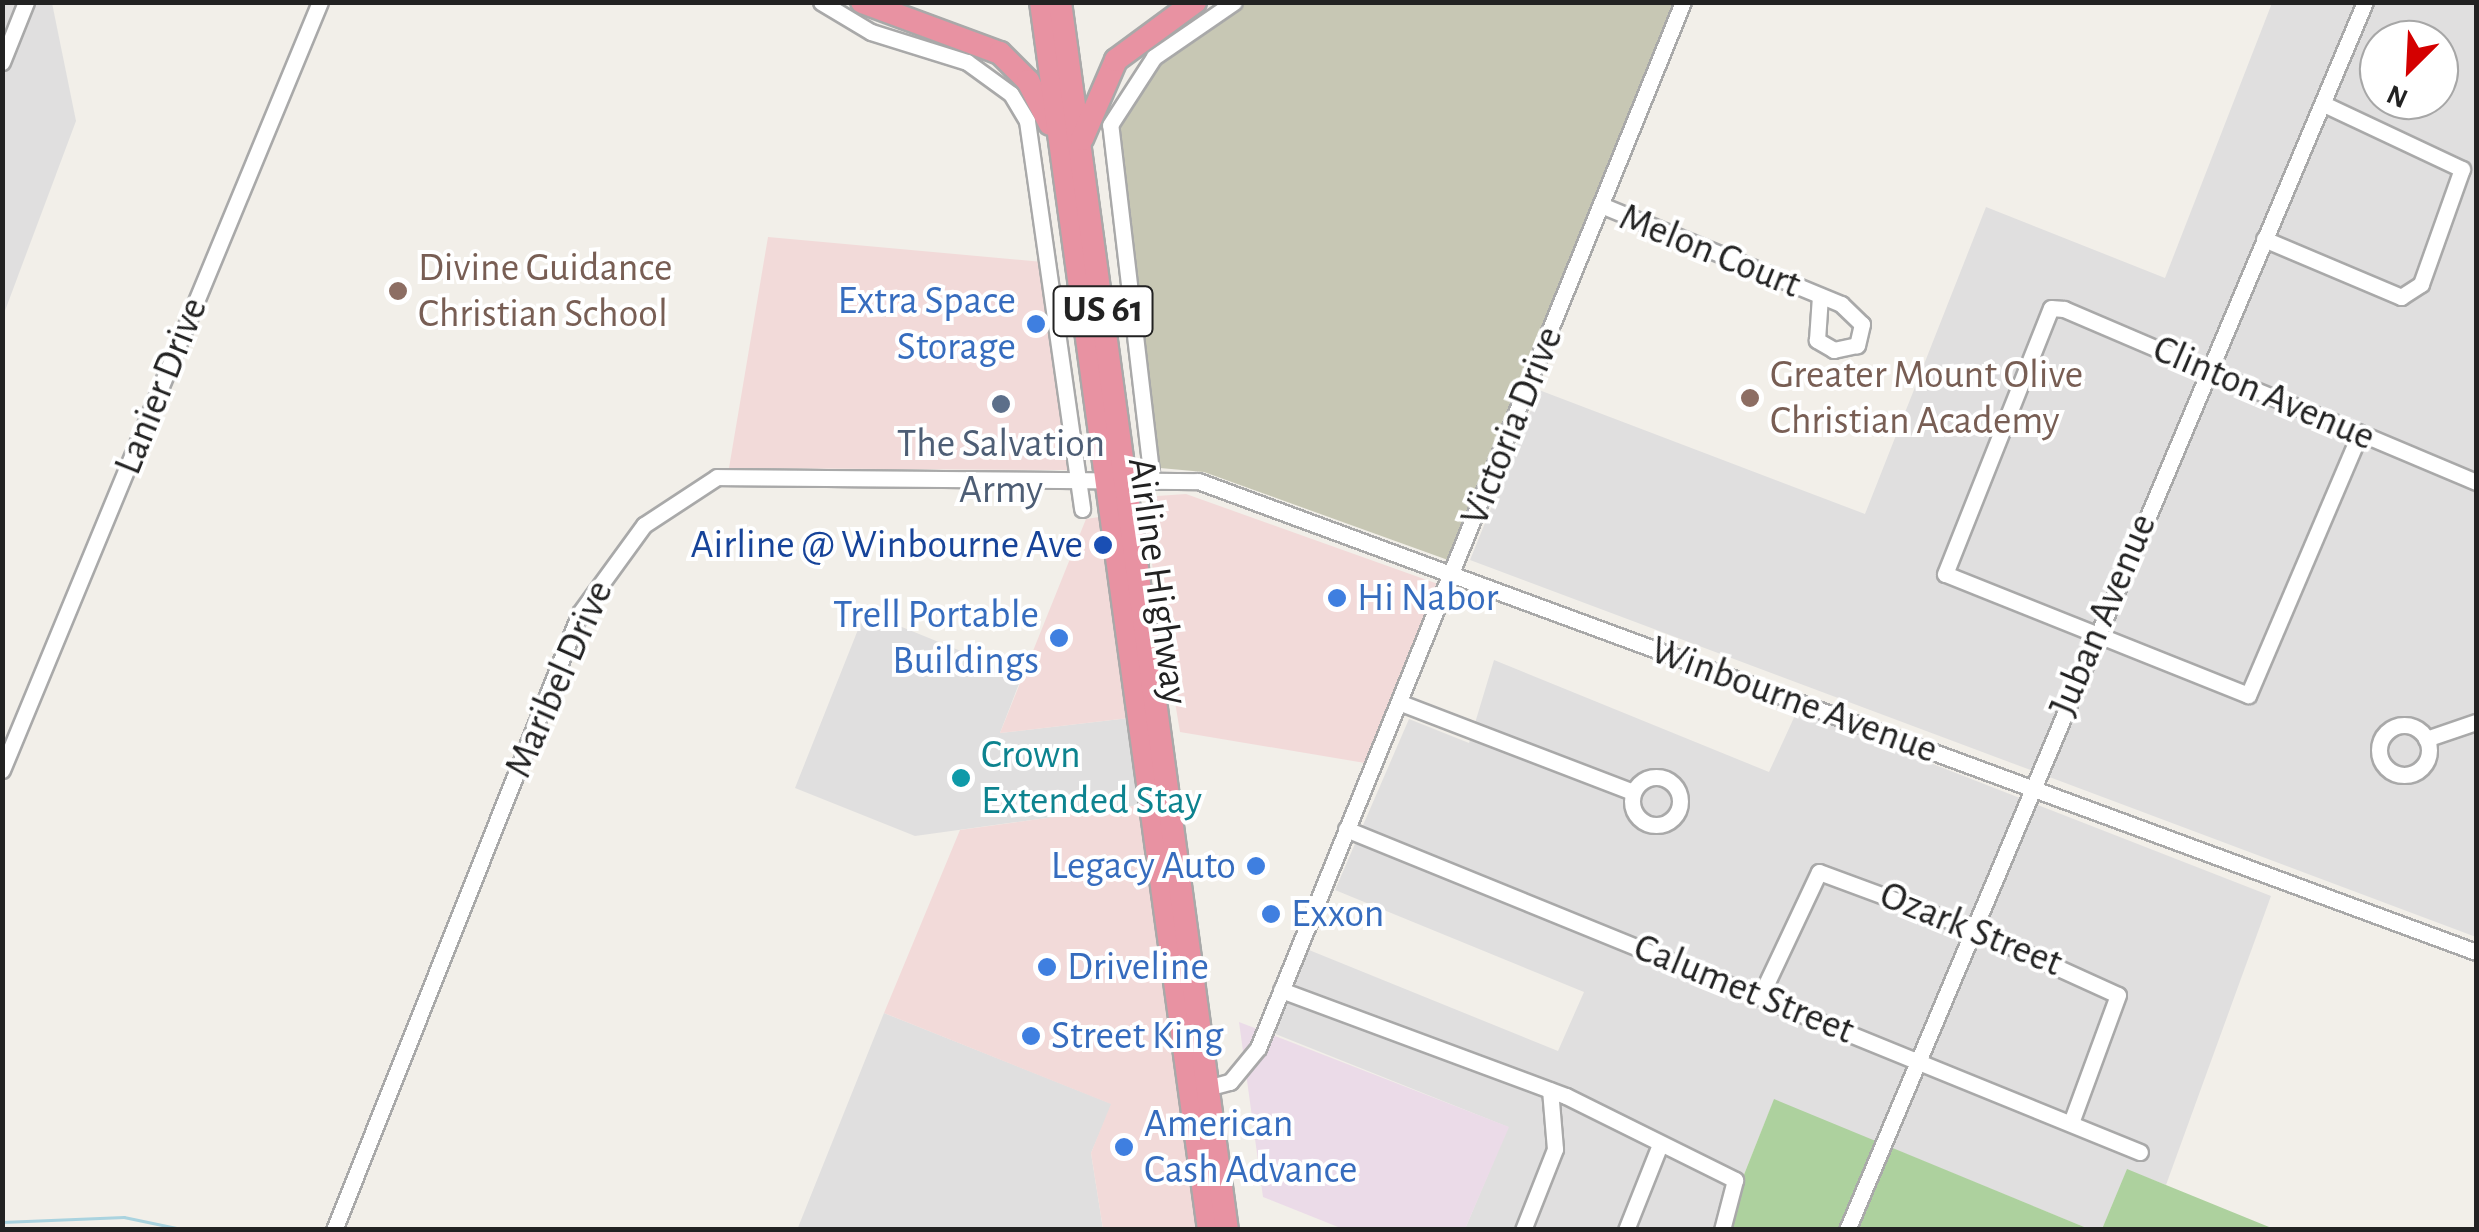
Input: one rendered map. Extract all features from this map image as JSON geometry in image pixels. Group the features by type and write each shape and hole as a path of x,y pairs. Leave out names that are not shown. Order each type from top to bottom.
{"highway":[{"path":"862,2 1000,53 1070,137 1116,60 1195,2"},
{"name":"Airline Highway","path":"1042,2 1070,137"},
{"name":"Airline Highway","path":"1060,2 1070,137 1116,481 1199,1089 1227,1230"},
{"name":"Airline Highway","path":"1199,1089 1209,1230"}],"street":[{"path":"2,62 26,2"},
{"name":"Lanier Drive","path":"2,770 320,2"},
{"name":"Airline Highway","path":"822,2 871,32 967,62 1011,94 1028,121 1082,508"},
{"path":"1152,480 1110,124 1154,56 1234,2"},
{"name":"Victoria Drive","path":"1199,1089 1246,1068 1281,990 1683,2"},
{"name":"Juban Avenue","path":"1847,1230 2092,636 2324,104 2364,2"},
{"path":"2264,239 2401,296 2421,284 2462,169 2324,104"},
{"name":"Melon Court","path":"1600,206 1820,296"},
{"name":"Clinton Avenue","path":"2092,636 1945,574 2051,308 2476,482"},
{"path":"2092,636 2248,696 2360,433"},
{"name":"Maribel Drive","path":"337,1222 580,613 644,525 717,477 1078,485 1116,481"},
{"name":"Winbourne Avenue","path":"1116,481 1152,480 1232,492 2476,952"},
{"path":"1401,702 1633,792"},
{"path":"2426,739 2476,722"},
{"name":"Calumet Street","path":"1346,830 2072,1120 2140,1152"},
{"name":"Ozark Street","path":"1761,995 1819,872 1970,928 2118,995 2072,1120"},
{"path":"1281,990 1550,1090 1735,1180 1722,1230"},
{"path":"1524,1230 1555,1150 1550,1090"},
{"path":"1626,1230 1659,1146"}],"shaded area":[{"path":"3,3 52,3 76,121 3,316"},
{"path":"1247,3 1675,3 1448,560 1204,472 1160,468 1118,129 1153,70"},
{"path":"2272,3 2476,3 2476,937 1470,560 1539,390 1865,514 1986,207 2165,278"},
{"path":"768,237 1043,262 1069,470 729,468"},
{"path":"1186,494 1438,584 1365,763 1180,732 1145,522 1157,496"},
{"path":"1099,517 1129,718 1000,733 1086,519"},
{"path":"865,612 1022,676 1000,733 1129,718 1141,805 915,836 795,788"},
{"path":"1494,660 1769,772 1797,711 2271,896 2166,1185 2127,1170 2102,1229 2089,1229 1774,1100 1722,1229 1465,1229 1508,1127 1273,1033 1309,950 1558,1051 1584,992 1335,890 1409,719 1469,743"},
{"path":"1141,805 1198,1229 1103,1229 1091,1153 1111,1104 884,1013 960,830"},
{"path":"884,1013 1112,1104 1091,1153 1103,1229 797,1230"},
{"path":"1239,1022 1509,1127 1465,1229 1343,1229 1263,1197"}],"green space":[{"path":"1774,1099 2089,1229 1722,1230"},
{"path":"2127,1169 2166,1185 2274,1229 2102,1229"}],"waterway":[{"path":"2,1222 124,1217 186,1230"}],"place":[{"name":"Divine Guidance Christian School","path":"398,291"},
{"name":"Extra Space Storage","path":"1036,324"},
{"name":"Greater Mount Olive Christian Academy","path":"1750,398"},
{"name":"The Salvation Army","path":"1001,404"},
{"name":"Airline @ Winbourne Ave","path":"1103,545"},
{"name":"Hi Nabor","path":"1337,598"},
{"name":"Trell Portable Buildings","path":"1059,638"},
{"name":"Crown Extended Stay","path":"961,778"},
{"name":"Legacy Auto","path":"1256,866"},
{"name":"Exxon","path":"1271,914"},
{"name":"Driveline","path":"1047,967"},
{"name":"Street King","path":"1031,1036"},
{"name":"American Cash Advance","path":"1124,1147"}]}
